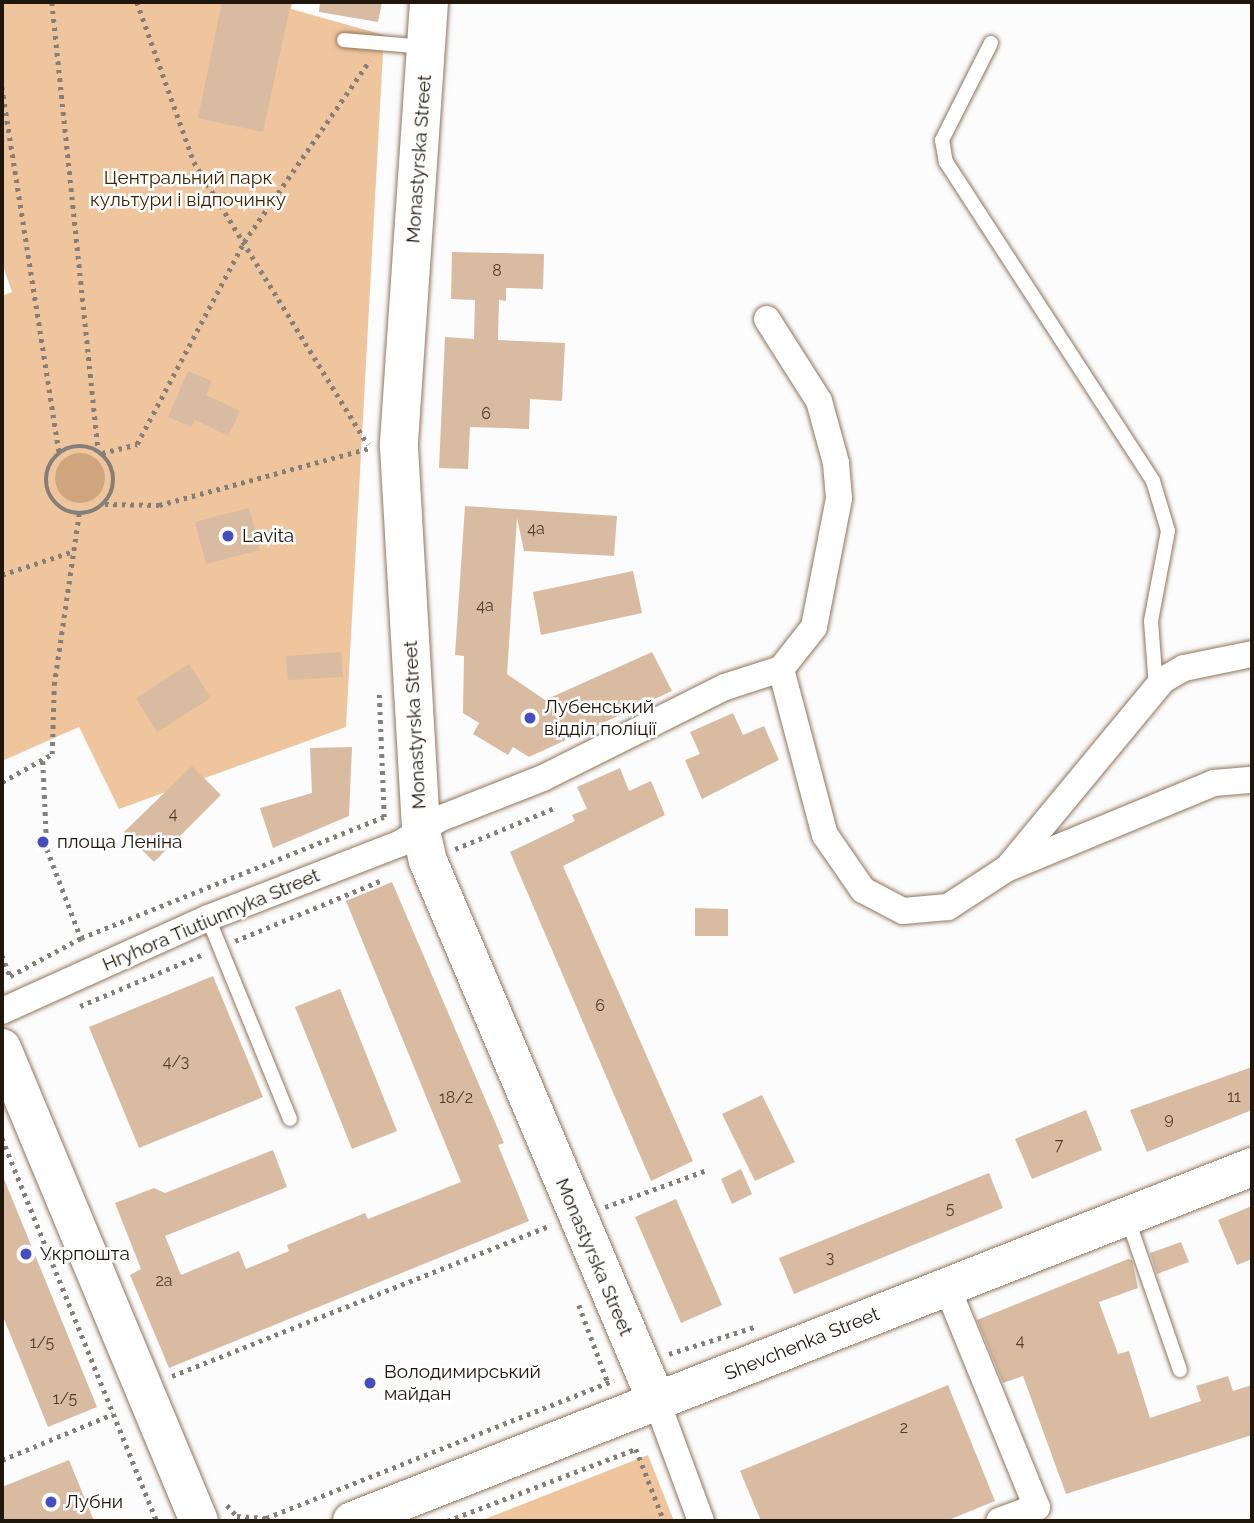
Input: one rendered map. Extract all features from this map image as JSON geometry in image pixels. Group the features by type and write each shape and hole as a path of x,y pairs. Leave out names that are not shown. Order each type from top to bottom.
{"main road":[{"name":"Monastyrska Street","path":"429,2 380,452 434,842 428,861 657,1402"},
{"path":"2,1048 210,1509"},
{"name":"Shevchenka Street","path":"352,1521 1252,1167"}],"street":[{"path":"767,319 819,401 836,464 839,498 814,627 781,669 825,835 863,890 896,909 934,911 962,900 1006,869 1214,783 1252,780"},
{"path":"1006,869 1156,688 1184,668 1252,653"},
{"name":"Hryhora Tiutiunnyka Street","path":"2,1011 208,918 434,842 439,819 543,778 725,687 781,669"},
{"path":"947,1287 1037,1507 999,1521"},
{"path":"657,1402 701,1521"}],"lane":[{"path":"344,40 426,47"},
{"path":"991,43 942,140 946,162 1153,481 1168,531 1151,621 1156,688"},
{"path":"208,918 289,1119"},
{"path":"1126,1216 1180,1370"}],"path":[{"path":"52,2 100,451 114,473 115,485 105,503"},
{"path":"137,2 194,162 244,242 380,452 159,505 105,503 79,514 61,507 48,492 48,468 60,452 84,445 100,451 137,444 244,242 383,42"},
{"path":"2,87 60,452"},
{"path":"2,782 52,754 54,685 71,552 79,514"},
{"path":"2,575 71,552"},
{"path":"2,955 10,976 81,938 384,817 379,680"},
{"path":"43,761 47,849 81,938"},
{"path":"434,842 557,807"},
{"path":"2,1138 157,1521"},
{"path":"601,1209 707,1170"},
{"path":"168,1378 551,1225"},
{"path":"164,1368 173,1390"},
{"path":"210,1509 237,1516 266,1518 608,1383"},
{"path":"2,1460 113,1414"},
{"path":"448,1521 636,1449 664,1521"}],"green space":[{"name":"Центральний парк культури і відпочинку","path":"2,2 292,2 291,9 384,35 346,727 119,809 79,727 2,761 2,296 12,292 2,263"},
{"path":"648,1455 674,1521 480,1521"}],"shaded area":[{"path":"80,453 97,461 105,478 97,495 80,503 63,495 55,478 63,461"}],"building":[{"path":"222,2 291,2 263,132 198,118"},
{"path":"320,2 382,2 378,22 319,12"},
{"path":"452,252 544,254 543,289 506,288 506,301 499,300 498,340 565,343 562,401 530,399 529,429 470,427 468,469 439,468 445,337 474,339 475,300 451,299"},
{"path":"188,371 212,381 206,395 240,411 228,436 195,420 191,427 168,417"},
{"path":"465,506 617,516 614,556 524,551 517,518 507,674 545,700 652,652 672,691 529,757 513,747 508,755 473,734 479,723 463,713 464,656 455,655"},
{"name":"Lavita","path":"249,508 260,550 206,564 195,522"},
{"path":"633,571 642,613 541,635 533,592"},
{"path":"341,652 343,677 288,680 286,656"},
{"path":"189,664 211,698 157,732 136,698"},
{"path":"733,713 743,735 764,726 779,760 702,799 685,760 700,754 690,732"},
{"path":"352,747 349,816 273,848 260,808 312,793 310,748"},
{"path":"192,766 221,795 154,862 124,832"},
{"path":"620,768 629,791 651,781 665,815 563,866 693,1161 651,1181 510,852 575,821 572,815 587,809 577,787"},
{"path":"392,882 504,1143 498,1145 529,1221 169,1368 130,1275 141,1269 115,1203 154,1188 165,1193 273,1150 287,1187 165,1236 181,1275 239,1251 246,1269 289,1251 287,1245 365,1213 368,1219 461,1182 346,901"},
{"path":"695,908 728,909 728,936 695,936"},
{"path":"213,976 263,1097 139,1148 89,1027"},
{"path":"340,989 397,1131 352,1149 295,1007"},
{"path":"1252,1067 1252,1110 1147,1152 1130,1110"},
{"path":"762,1095 795,1162 755,1181 722,1114"},
{"path":"1086,1110 1102,1150 1032,1179 1015,1139"},
{"path":"741,1169 752,1194 732,1204 721,1179"},
{"path":"989,1173 1003,1208 794,1294 779,1258"},
{"path":"2,1174 97,1407 48,1427 2,1314"},
{"path":"676,1199 722,1305 681,1323 635,1217"},
{"path":"1252,1206 1252,1259 1237,1265 1218,1220"},
{"path":"1181,1242 1189,1262 1157,1274 1150,1253"},
{"path":"1128,1259 1132,1260 1138,1288 1099,1302 1118,1354 1129,1351 1150,1418 1201,1401 1196,1386 1228,1376 1233,1391 1252,1385 1252,1435 1066,1494 1023,1376 1003,1383 977,1320"},
{"path":"948,1385 995,1501 946,1521 761,1521 740,1471"},
{"name":"Лубни","path":"69,1460 94,1521 2,1521 2,1487"}],"place":[{"name":"Lavita","path":"228,536"},
{"name":"Лубенський відділ поліції","path":"530,718"},
{"name":"площа Леніна","path":"43,842"},
{"name":"Укрпошта","path":"26,1254"},
{"name":"Володимирський майдан","path":"370,1383"},
{"name":"Лубни","path":"51,1502"}]}
